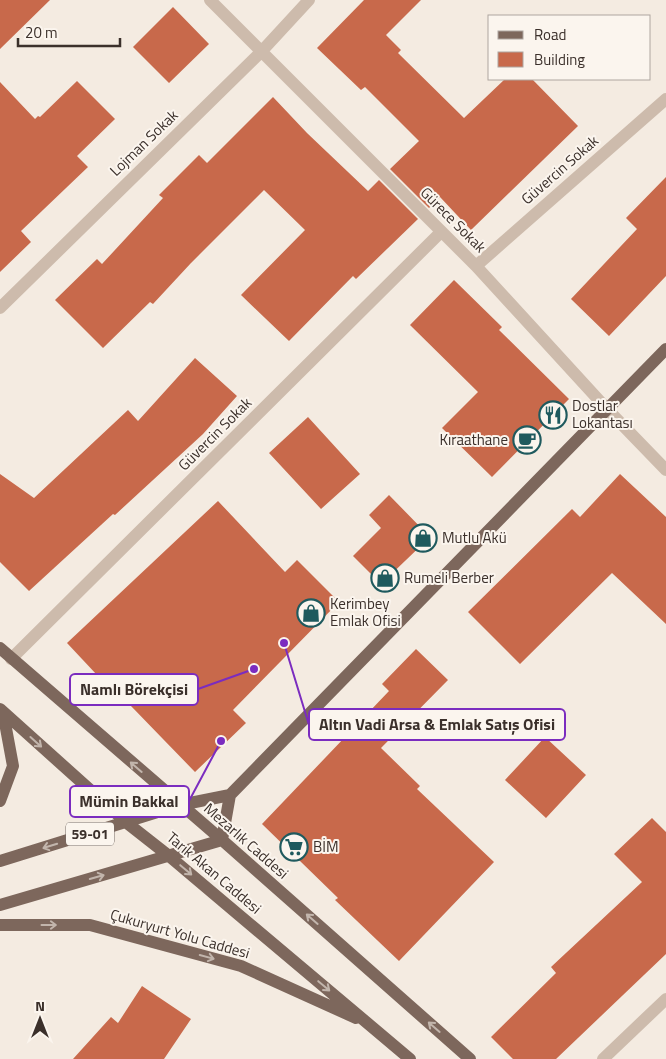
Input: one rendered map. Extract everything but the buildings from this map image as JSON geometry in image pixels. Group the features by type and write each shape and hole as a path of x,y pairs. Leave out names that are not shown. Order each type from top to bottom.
{"main road":[{"path":"0,905 222,840 230,795 666,349"},
{"name":"Mezarlık Caddesi","path":"0,648 222,840 470,1059"},
{"path":"0,802 13,766 1,710"},
{"name":"Tarık Akan Caddesi","path":"1,710 127,823 170,856 410,1059"},
{"path":"180,805 230,795"},
{"name":"59-01","path":"0,861 180,805"},
{"name":"Çukuryurt Yolu Caddesi","path":"0,925 90,925 241,966 370,1025"}],"street":[{"name":"Gürece Sokak","path":"210,0 476,266 607,409 666,470"},
{"name":"Lojman Sokak","path":"0,308 261,52 309,0"},
{"name":"Güvercin Sokak","path":"476,266 666,99"},
{"name":"Güvercin Sokak","path":"12,659 441,232"},
{"path":"603,1059 666,999"}],"place":[{"name":"Dostlar Lokantası","path":"553,415"},
{"name":"Kıraathane","path":"527,440"},
{"name":"Mutlu Akü","path":"423,538"},
{"name":"Rumeli Berber","path":"385,578"},
{"name":"Kerimbey Emlak Ofisi","path":"311,613"},
{"name":"Altın Vadi Arsa & Emlak Satış Ofisi","path":"284,643"},
{"name":"Namlı Börekçisi","path":"254,669"},
{"name":"Mümin Bakkal","path":"221,741"},
{"name":"BİM","path":"294,847"}]}
